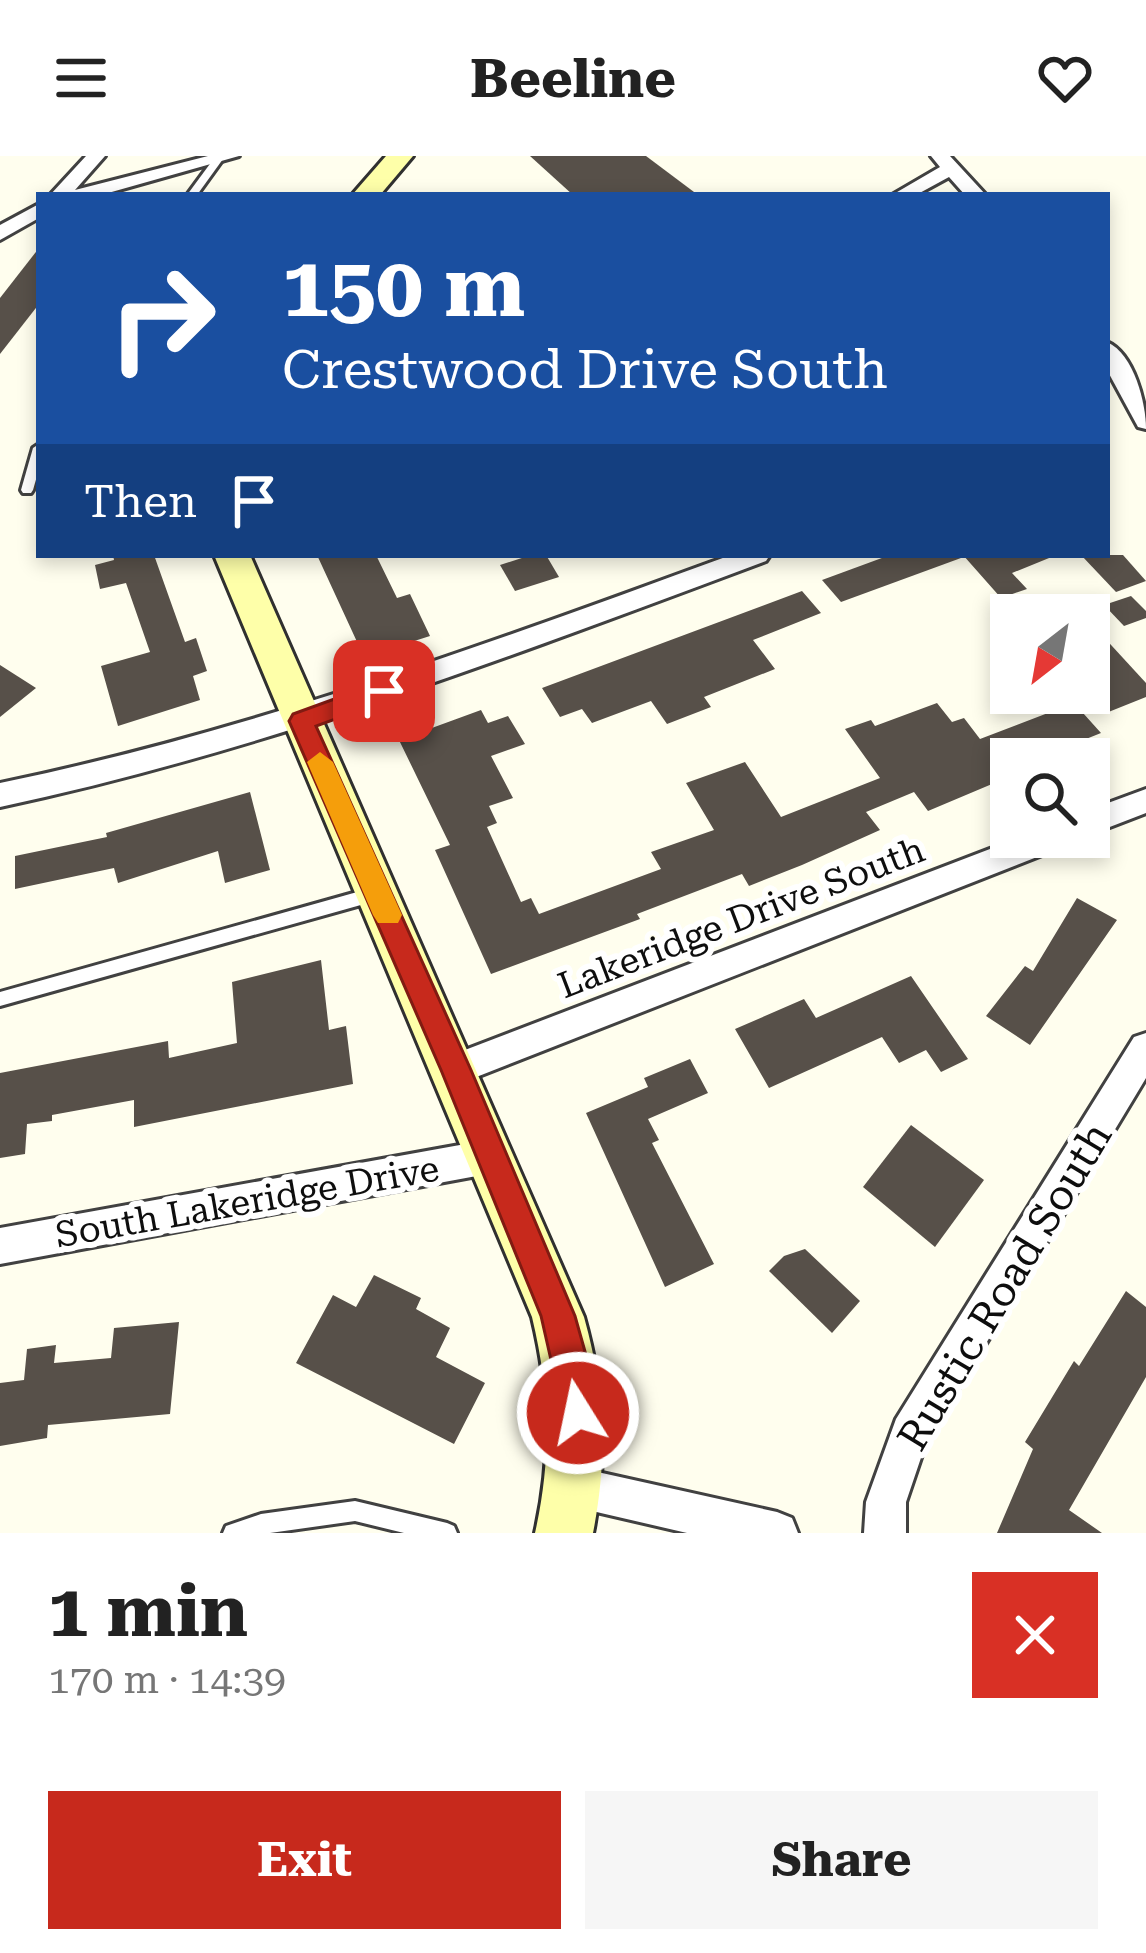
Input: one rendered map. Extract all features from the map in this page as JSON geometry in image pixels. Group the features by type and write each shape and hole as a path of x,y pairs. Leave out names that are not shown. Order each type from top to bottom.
{"street":[{"path":"63,192 96,156"},
{"path":"367,192 400,156"},
{"path":"90,192 224,158"},
{"path":"906,192 946,162 973,192"},
{"path":"0,215 36,209"},
{"path":"0,234 36,210"},
{"path":"1110,352 1138,384 1146,422"},
{"path":"1110,403 1138,384"},
{"path":"233,558 558,1316 577,1387 575,1486 564,1533"},
{"path":"0,795 84,779 302,721 749,558"},
{"path":"1110,815 1146,801"},
{"name":"Lakeridge Drive South","path":"456,1070 1000,858"},
{"name":"Rustic Road South","path":"885,1533 886,1502 910,1433 1146,1048"},
{"name":"South Lakeridge Drive","path":"0,1246 493,1156"},
{"path":"575,1486 777,1533"}],"lane":[{"path":"194,192 224,158"},
{"path":"27,490 36,458"},
{"path":"0,999 378,894"},
{"path":"233,1533 261,1524 355,1511 447,1533"}],"building":[{"path":"530,156 646,156 694,192 570,192"},
{"path":"36,252 36,308 0,354 0,298"},
{"path":"1123,555 1146,581 1116,592 1084,558"},
{"path":"155,558 185,642 196,638 207,671 193,676 200,700 118,726 101,666 150,652 126,583 100,589 95,565"},
{"path":"318,558 377,558 397,598 410,594 430,636 364,657"},
{"path":"522,558 548,558 559,577 515,591 500,565"},
{"path":"882,558 961,558 841,602 822,580"},
{"path":"966,558 1049,558 1012,573 1027,589 997,594"},
{"path":"802,591 821,613 753,640 775,669 704,697 711,707 667,724 651,701 592,723 582,709 560,717 542,688"},
{"path":"1131,596 1146,611 1146,618 1124,626 1110,611 1110,603"},
{"path":"1110,644 1146,683 1146,697 1110,711"},
{"path":"0,665 36,688 0,717"},
{"path":"937,703 952,722 964,718 980,739 1045,714 1084,714 1101,733 1088,738 990,738 990,785 928,811 914,792 866,812 880,830 802,865 749,886 742,874 637,914 640,919 491,974 435,850 450,845 399,740 481,710 488,723 508,716 525,744 491,756 513,798 489,806 497,823 487,827 521,902 531,898 539,914 661,869 651,852 714,830 686,783 745,762 781,817 880,778 845,729 871,720 875,726"},
{"path":"250,792 270,870 225,883 218,851 118,883 114,868 15,889 15,856 107,837 106,833"},
{"path":"1077,898 1117,920 1030,1045 986,1016 1025,966 1033,971"},
{"path":"321,960 329,1030 346,1026 353,1084 134,1127 134,1100 52,1115 52,1121 27,1124 25,1154 0,1158 0,1073 168,1041 169,1058 237,1043 232,982"},
{"path":"911,976 968,1059 941,1072 926,1050 899,1063 882,1037 769,1088 735,1029 804,999 816,1018"},
{"path":"690,1059 708,1093 648,1119 659,1140 652,1143 714,1264 665,1287 586,1113 648,1087 644,1078"},
{"path":"911,1125 984,1180 935,1247 863,1187"},
{"path":"805,1249 860,1301 832,1333 769,1271 784,1256"},
{"path":"374,1275 421,1298 416,1309 450,1328 436,1357 485,1383 454,1444 296,1363 333,1295 356,1307"},
{"path":"1126,1291 1146,1307 1146,1377 1069,1510 1102,1533 997,1533 1033,1449 1025,1442 1074,1361 1079,1366"},
{"path":"179,1322 170,1414 48,1425 47,1438 0,1446 0,1383 24,1380 27,1349 56,1345 54,1363 111,1358 114,1328"}],"slow traffic":[{"path":"320,762 388,915"}],"route":[{"path":"384,691 302,721 558,1316 577,1387 578,1413"}]}
